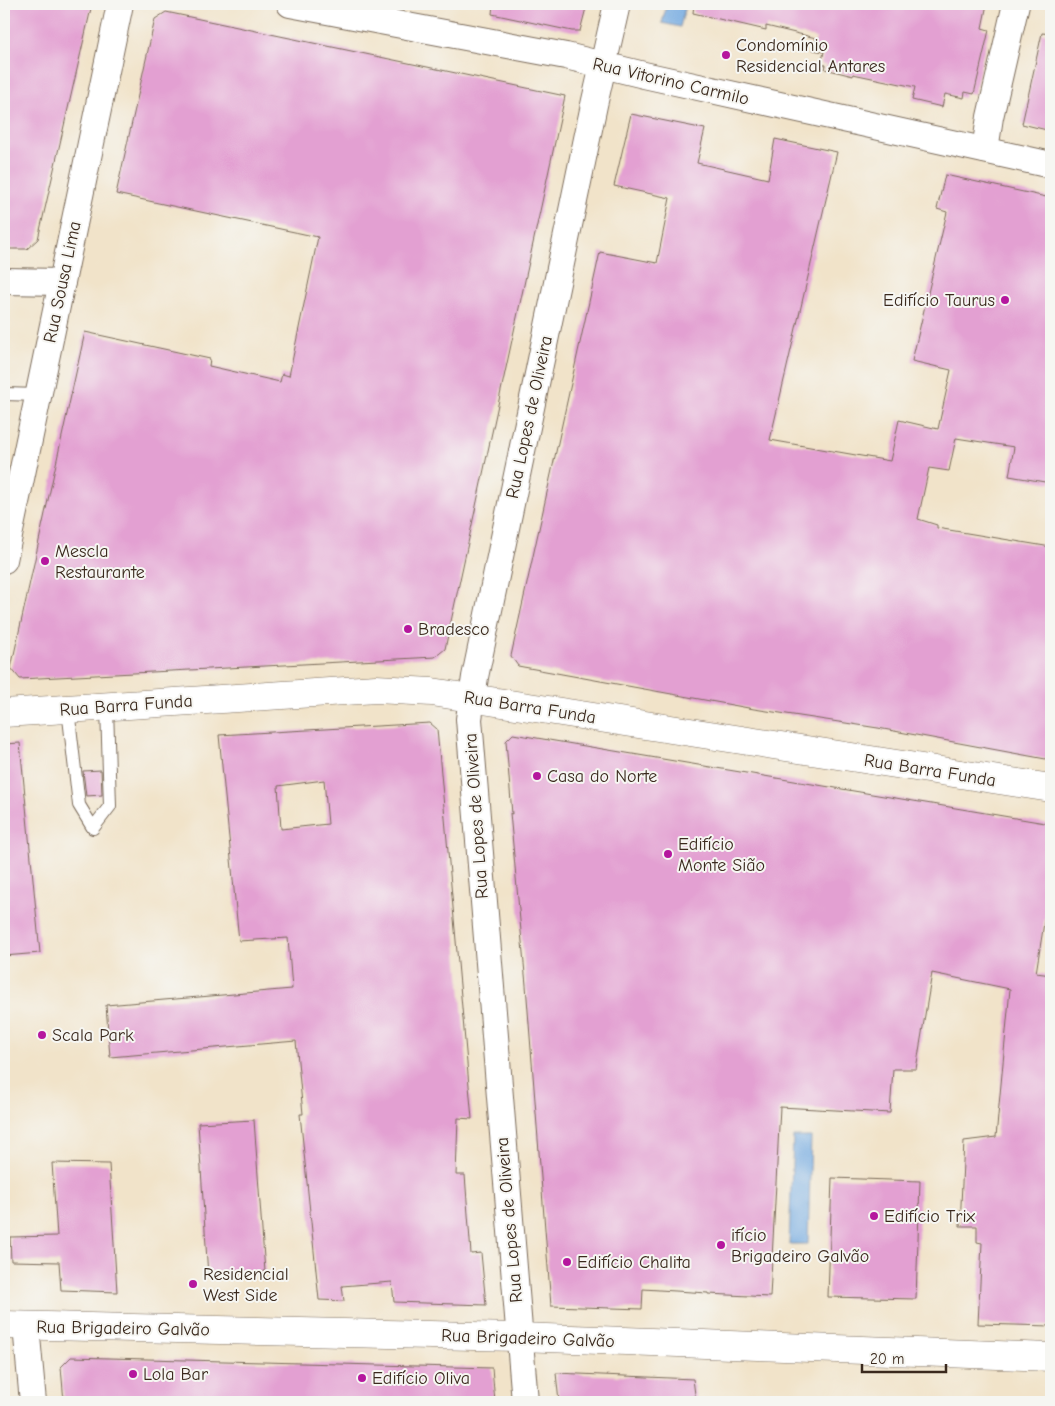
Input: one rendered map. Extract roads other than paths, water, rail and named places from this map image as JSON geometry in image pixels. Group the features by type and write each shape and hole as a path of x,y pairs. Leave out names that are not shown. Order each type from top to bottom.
{"street":[{"name":"Rua Sousa Lima","path":"4,560 120,4"},
{"name":"Rua Vitorino Carmilo","path":"290,4 566,56 602,66 1051,165"},
{"name":"Rua Lopes de Oliveira","path":"525,1402 470,737 471,697 602,66 617,4"},
{"path":"984,150 1016,4"},
{"path":"4,281 62,282"},
{"name":"Rua Barra Funda","path":"4,714 376,689 432,692 1051,788"},
{"path":"15,1325 33,1402"},
{"name":"Rua Brigadeiro Galvão","path":"15,1325 520,1337 1051,1357"}],"lane":[{"path":"4,394 38,395"},
{"path":"68,709 79,805 93,828 110,806 107,707"}],"water":[{"path":"667,4 686,4 680,27 662,23"},
{"path":"793,1137 811,1137 808,1244 789,1244"}],"place":[{"name":"Condomínio Residencial Antares","path":"726,55"},
{"name":"Edifício Taurus","path":"1005,300"},
{"name":"Mescla Restaurante","path":"45,561"},
{"name":"Bradesco","path":"408,629"},
{"name":"Casa do Norte","path":"537,776"},
{"name":"Edifício Monte Sião","path":"668,854"},
{"name":"Scala Park","path":"42,1035"},
{"name":"Edifício Trix","path":"874,1216"},
{"name":"ifício Brigadeiro Galvão","path":"721,1245"},
{"name":"Edifício Chalita","path":"567,1262"},
{"name":"Residencial West Side","path":"193,1284"},
{"name":"Lola Bar","path":"133,1374"},
{"name":"Edifício Oliva","path":"362,1378"}]}
